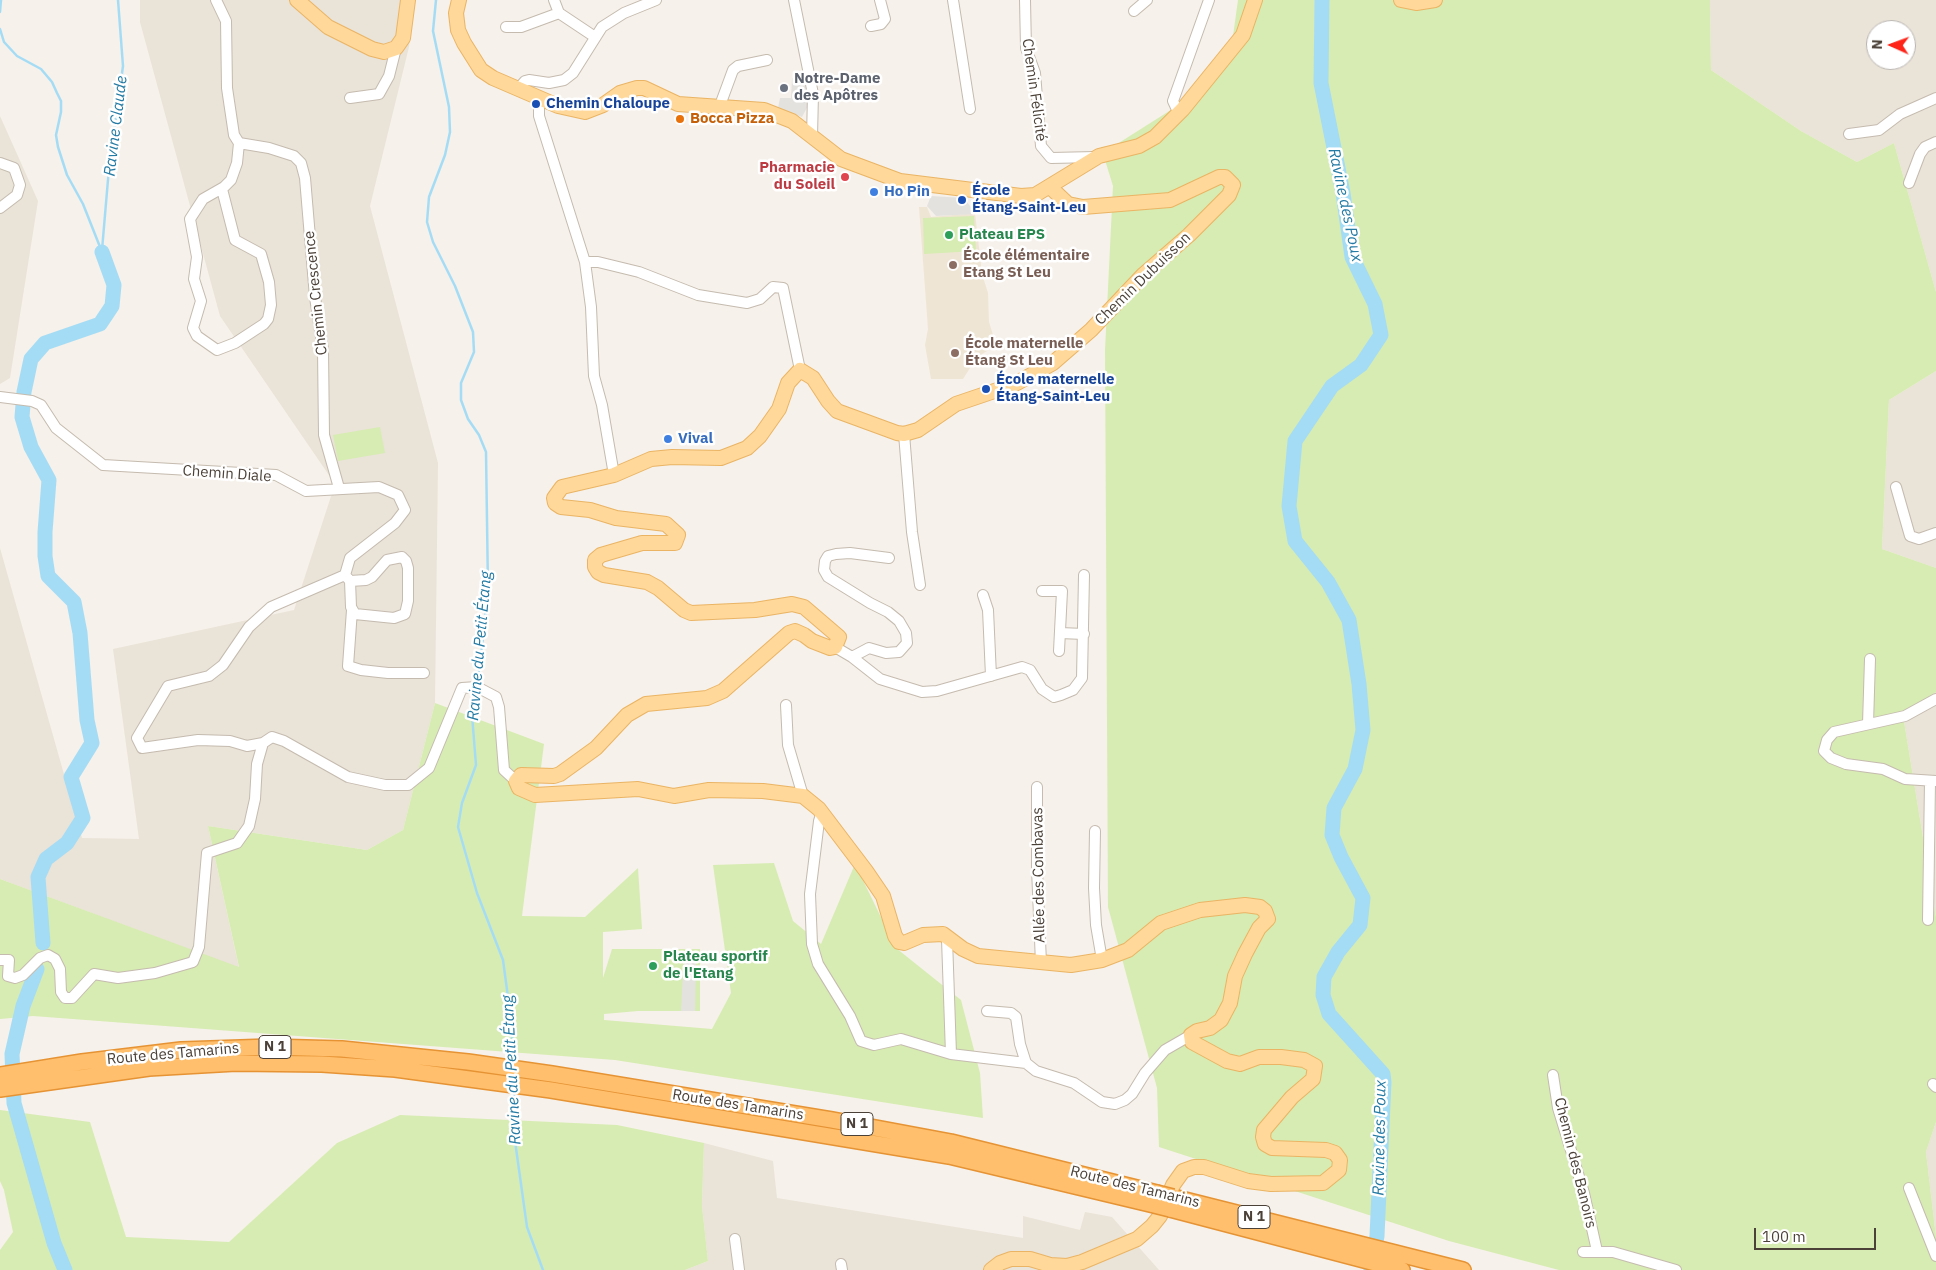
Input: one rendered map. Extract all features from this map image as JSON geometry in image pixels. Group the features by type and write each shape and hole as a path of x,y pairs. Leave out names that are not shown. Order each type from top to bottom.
{"highway":[{"name":"Route des Tamarins","path":"0,1075 82,1062 181,1050 270,1047 342,1049 468,1062 832,1120 951,1142 1164,1201 1334,1245 1463,1270"},
{"name":"Route des Tamarins","path":"0,1089 149,1068 236,1063 322,1064 465,1077 949,1156 1164,1201"},
{"name":"Route des Tamarins","path":"1334,1245 1402,1270"}],"main road":[{"path":"296,0 328,27 355,41 381,51 389,51 396,48 403,38 408,0"},
{"path":"459,0 456,22 464,43 487,75 539,99 568,109 585,112 603,105 620,93 644,88 678,104 773,113 792,121 841,159 900,181 1021,196 1035,195 1099,156 1155,137 1178,114 1243,35 1255,0"},
{"path":"1401,0 1416,3 1435,0"},
{"name":"Chemin Dubuisson","path":"904,434 918,430 956,404 1015,384 1053,363 1091,330 1144,275 1189,236 1229,195 1234,185 1226,177 1219,178 1170,200 1083,206 1068,204 1050,186"},
{"path":"904,434 837,411 828,402 813,378 800,370 793,375 788,383 779,409 760,436 747,448 721,458 672,457 651,459 614,475 562,487 557,492 555,503 566,509 590,510 616,518 666,524 678,535 678,540 670,544 642,543 601,555 595,560 598,572 612,577 647,582 658,588 684,610 691,613 755,610 792,604 804,607 840,637 835,647 821,645 804,635 789,632 723,691 707,698 646,704 627,715 596,748 560,774 554,776 521,774 516,781 519,788 535,794 638,789 674,796 716,790 763,791 803,796 822,812 883,896 895,936 899,942 910,942 924,935 934,933 943,934 947,939 978,956 1071,965 1102,960 1128,950 1161,923 1200,910 1245,905 1260,907 1265,911 1268,919 1259,928 1235,976 1230,1003 1221,1020 1210,1028 1197,1031 1191,1035 1192,1042 1227,1061 1240,1064 1259,1057 1281,1057 1304,1060 1315,1066 1313,1079 1292,1097 1264,1130 1263,1137 1265,1144 1272,1148 1326,1150 1335,1153 1340,1160 1339,1170 1323,1183 1272,1184 1248,1181 1204,1167 1194,1167 1183,1171 1164,1201 1152,1226 1137,1239 1082,1262 1067,1266 1050,1265 1030,1259 1011,1259 1000,1263 991,1270"}],"street":[{"path":"216,0 226,21 227,88 234,135 239,143 237,163 231,180 220,190 203,199 190,220 197,257 194,279 201,301 193,328 197,336 216,350 235,342 264,324 268,319 270,305 269,282 261,254 235,240 223,193 220,190"},
{"path":"554,0 559,12 595,37"},
{"path":"518,89 525,81 529,80 549,83 564,80 573,73 595,37 609,21 656,0"},
{"path":"794,0 813,94 812,137"},
{"path":"871,26 881,24 885,19 880,0"},
{"path":"953,0 970,109"},
{"name":"Chemin Félicité","path":"1025,0 1026,48 1035,73 1041,146 1051,158 1099,156"},
{"path":"1134,11 1147,0"},
{"path":"1178,114 1173,101 1209,0"},
{"path":"506,27 521,27 559,12"},
{"path":"350,98 380,94 389,76 396,48"},
{"path":"719,108 733,70 738,66 767,60"},
{"path":"1849,134 1879,130 1900,114 1936,98"},
{"path":"539,99 539,116 585,262 592,307 594,376 602,405 614,475"},
{"path":"1909,183 1920,154 1925,147 1936,142"},
{"name":"Chemin Crescence","path":"239,143 294,156 301,163 305,178 315,297 323,350 324,435 340,488"},
{"path":"0,163 14,168 20,184 17,194 0,208"},
{"path":"585,262 598,262 639,272 698,295 747,304 760,299 773,287 782,288 800,370"},
{"name":"Chemin Diale","path":"0,397 32,401 41,405 56,428 103,466 276,475 306,491 378,487 398,495 405,510 395,523 350,558 348,578"},
{"path":"904,434 912,532 920,585"},
{"path":"1896,486 1910,536 1919,539 1936,533"},
{"path":"852,657 869,648 886,653 899,652 907,643 906,632 899,621 888,612 870,603 828,576 824,570 825,561 828,556 850,553 889,558"},
{"path":"352,610 358,616 394,618 405,614 408,601 406,561 402,557 388,560 372,577 362,582 348,578 271,607 249,627 223,665 209,676 168,686 137,738 142,748 198,740 230,741 247,746 263,743 272,737 284,741 348,777 385,785 408,785 428,768 462,688 478,686 496,697 499,707 504,770 516,781"},
{"path":"835,647 852,657 880,679 922,692 937,691 1027,668 1042,689 1054,697 1074,690 1082,678 1084,575"},
{"path":"348,578 352,610 348,666 360,670 388,673 424,673"},
{"path":"1042,591 1062,591 1059,651"},
{"path":"983,595 988,610 991,676"},
{"path":"1060,633 1084,634"},
{"path":"1868,724 1870,659"},
{"path":"1928,920 1933,781 1905,778 1883,769 1846,764 1831,758 1824,751 1827,740 1834,732 1905,716 1936,699"},
{"path":"786,705 788,745 803,796"},
{"path":"0,960 9,960 8,976 15,978 23,975 40,958 48,955 56,960 60,969 61,992 65,998 72,998 94,974 118,978 154,972 193,962 199,947 207,853 237,842 249,826 255,799 256,764 263,743"},
{"name":"Allée des Combavas","path":"1037,787 1037,869 1041,963"},
{"path":"822,812 819,820 810,894 812,944 818,964 850,1016 861,1041 874,1045 901,1039 951,1054 1026,1063 1036,1071 1074,1084 1102,1102 1115,1104 1125,1100 1132,1094 1165,1050 1191,1035"},
{"path":"1095,831 1094,888 1096,925 1102,960"},
{"path":"947,939 951,1054"},
{"path":"988,1011 1011,1013 1016,1017 1020,1044 1026,1063"},
{"name":"Chemin des Banoirs","path":"1553,1075 1558,1108 1584,1193 1597,1251"},
{"path":"1909,1188 1936,1256"},
{"path":"735,1239 738,1270"},
{"name":"Chemin des Banoirs","path":"1583,1252 1614,1252 1676,1270"}],"shaded area":[{"path":"140,0 414,0 409,47 370,206 438,463 435,703 403,830 367,850 208,826 239,968 0,879 0,548 82,838 139,839 113,649 294,610 335,484 220,316 140,22"},
{"path":"1710,0 1936,0 1936,292 1894,143 1857,162 1801,131 1711,70"},
{"path":"800,75 803,75 812,106 808,106 802,117 778,108 780,98 791,98 792,78 799,79"},
{"path":"0,116 38,201 10,378 0,384"},
{"path":"931,196 964,198 976,214 936,216 927,206"},
{"name":"École élémentaire Etang St Leu","path":"919,207 927,207 931,217 975,213 982,274 988,293 989,322 993,335 992,348 977,357 963,379 931,379 925,345 928,329"},
{"path":"1936,371 1936,568 1882,549 1889,400"},
{"path":"1936,692 1936,917 1903,715"},
{"path":"684,956 696,956 695,1011 681,1011"},
{"path":"1936,1122 1936,1237 1926,1152"},
{"path":"704,1143 773,1161 777,1198 1023,1238 1023,1216 1080,1230 1085,1212 1112,1217 1159,1270 685,1270 708,1261 702,1206"}],"green space":[{"path":"1238,0 1710,0 1711,70 1801,131 1857,162 1894,143 1936,292 1936,371 1889,400 1882,549 1936,568 1936,692 1903,715 1936,917 1936,1122 1926,1152 1936,1237 1936,1270 1559,1270 1449,1241 1159,1147 1157,1088 1108,907 1105,350 1113,186 1101,147 1114,146 1174,108 1213,64 1233,36"},
{"name":"Plateau EPS","path":"974,216 976,251 924,254 923,218"},
{"path":"380,427 385,453 338,461 333,435"},
{"path":"435,703 544,744 522,916 585,917 638,868 642,929 603,932 603,978 612,949 700,949 700,1011 638,1011 604,1014 604,1020 712,1029 731,993 713,865 774,863 793,921 821,944 855,864 896,948 961,1000 980,1073 983,1118 615,1060 33,1016 0,1019 0,879 239,967 208,826 367,850 403,830"},
{"path":"0,1110 90,1122 126,1237 229,1242 337,1143 400,1115 617,1125 704,1143 702,1206 708,1261 685,1270 0,1270 0,1250 13,1232 4,1190 0,1181"}],"waterway":[{"path":"0,12 1,0"},
{"name":"Ravine Claude","path":"102,250 109,168 123,66 118,0"},
{"name":"Ravine du Petit Étang","path":"436,0 433,31 449,107 450,132 445,155 429,197 427,222 433,242 455,286 473,332 474,352 461,383 461,400 468,419 479,435 486,452 488,589 480,666 476,684"},
{"name":"Ravine des Poux","path":"1322,0 1321,83 1343,193 1352,257 1375,304 1381,335 1361,365 1332,386 1295,441 1289,506 1295,541 1328,582 1349,620 1359,684 1363,730 1355,769 1334,808 1332,835 1341,857 1363,898 1360,925 1338,952 1324,977 1323,995 1329,1014 1383,1074 1377,1236 1371,1270"},
{"path":"0,29 4,42 17,56 41,69 52,82 61,101 61,112 56,135 58,147 67,175 83,204 102,252"},
{"path":"43,943 38,877 46,859 67,843 83,818 71,777 92,743 87,720 80,633 74,602 48,576 45,556 45,532 49,480 31,447 22,417 24,392 31,359 45,343 100,324 112,306 114,285 102,252"},
{"name":"Ravine du Petit Étang","path":"475,690 472,715 476,765 462,803 458,827 477,893 503,960 512,1027 513,1062"},
{"path":"37,969 23,1006 12,1054 14,1103 54,1243 65,1270"},
{"name":"Ravine du Petit Étang","path":"514,1090 515,1141 527,1227 543,1270"}],"place":[{"name":"Notre-Dame des Apôtres","path":"784,88"},
{"name":"Chemin Chaloupe","path":"536,104"},
{"name":"Bocca Pizza","path":"680,119"},
{"name":"Pharmacie du Soleil","path":"845,177"},
{"name":"Ho Pin","path":"874,192"},
{"name":"École Étang-Saint-Leu","path":"962,200"},
{"name":"Plateau EPS","path":"949,235"},
{"name":"École élémentaire Etang St Leu","path":"953,265"},
{"name":"École maternelle Étang St Leu","path":"955,353"},
{"name":"École maternelle Étang-Saint-Leu","path":"986,389"},
{"name":"Vival","path":"668,439"},
{"name":"Plateau sportif de l'Etang","path":"653,966"}]}
